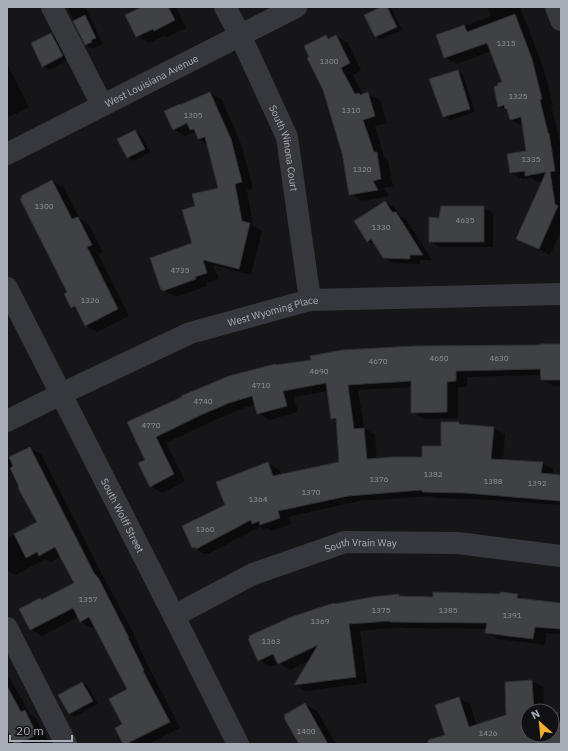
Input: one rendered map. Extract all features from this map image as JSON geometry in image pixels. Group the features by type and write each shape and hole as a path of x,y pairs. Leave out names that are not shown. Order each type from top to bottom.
{"street":[{"path":"52,7 102,105"},
{"name":"South Winona Court","path":"225,7 240,35 287,137 310,300"},
{"name":"West Louisiana Avenue","path":"7,154 296,7"},
{"path":"556,7 561,20"},
{"name":"South Wolff Street","path":"7,288 174,616 230,742"},
{"name":"West Wyoming Place","path":"7,421 190,333 310,300 561,294"},
{"name":"South Vrain Way","path":"174,616 253,574 345,542 458,543 561,556"},
{"path":"7,628 66,744"}],"building":[{"path":"142,7 168,7 175,20 154,31 153,29 136,37 125,15"},
{"path":"381,7 387,7 397,27 375,37 364,15"},
{"path":"515,14 532,59 542,99 540,100 549,133 555,171 550,172 555,204 558,206 539,249 516,239 546,172 525,176 525,171 510,173 507,154 526,151 521,117 510,120 507,109 505,109 504,105 498,107 494,87 498,85 498,83 502,82 487,43 444,58 436,35 464,25 467,32"},
{"path":"85,15 96,38 91,40 92,42 85,45 73,21"},
{"path":"51,33 63,56 42,67 31,43"},
{"path":"326,35 328,39 336,35 350,63 341,68 355,94 359,93 360,95 368,92 375,116 363,120 374,152 377,152 381,179 373,181 378,190 349,195 342,153 323,90 307,58 309,57 304,46"},
{"path":"458,70 470,109 443,117 429,79"},
{"path":"210,92 231,139 242,182 235,184 242,221 250,223 239,269 203,260 207,273 195,277 196,279 163,291 163,289 161,290 150,258 192,243 182,210 195,206 192,194 218,188 205,137 198,139 194,129 190,130 187,123 173,130 164,111"},
{"path":"135,130 145,149 127,158 117,139"},
{"path":"52,180 72,219 78,217 92,245 87,247 118,309 85,326 75,306 71,308 64,294 67,292 20,199 22,198 21,196"},
{"path":"385,201 392,212 396,212 423,255 410,255 410,259 383,258 371,239 367,242 354,221"},
{"path":"441,206 484,206 484,242 429,242 429,217 439,218"},
{"path":"561,344 561,380 541,380 540,369 456,371 456,381 447,382 447,412 411,413 411,381 348,385 354,429 364,428 367,459 422,457 422,446 441,446 441,422 459,422 459,424 494,427 491,459 543,462 541,473 561,475 561,501 465,493 422,492 422,490 348,496 278,511 280,518 260,525 259,521 252,524 251,520 196,549 195,547 192,548 182,526 225,505 216,482 268,462 273,476 339,462 336,418 331,419 326,383 283,391 287,406 257,414 252,396 229,403 156,437 174,474 150,487 138,463 145,460 127,422 182,397 181,396 229,376 275,364 311,360 310,356 342,350 416,346"},
{"path":"30,447 94,573 99,579 129,638 144,670 143,671 170,722 126,744 123,744 115,728 122,724 109,699 127,689 89,617 80,622 73,608 30,630 19,609 40,598 41,600 74,583 55,547 39,556 37,552 26,558 14,534 37,522 18,488 19,487 10,468 13,466 9,457"},
{"path":"433,592 500,594 500,592 518,594 517,598 561,603 561,629 535,627 533,639 485,633 487,623 390,621 349,624 356,677 294,685 318,645 278,664 273,654 258,661 248,639 250,638 249,636 291,617 334,603 399,594 399,596 433,597"},
{"path":"532,680 533,703 520,703 520,743 560,743 561,723 561,744 428,744 428,740 445,735 435,705 459,697 469,727 506,715 505,682"},
{"path":"82,682 93,701 69,714 58,695"},
{"path":"7,686 21,712 25,710 37,735 17,744 14,744 7,729"},
{"path":"305,703 328,744 299,744 284,718 284,715"}]}
